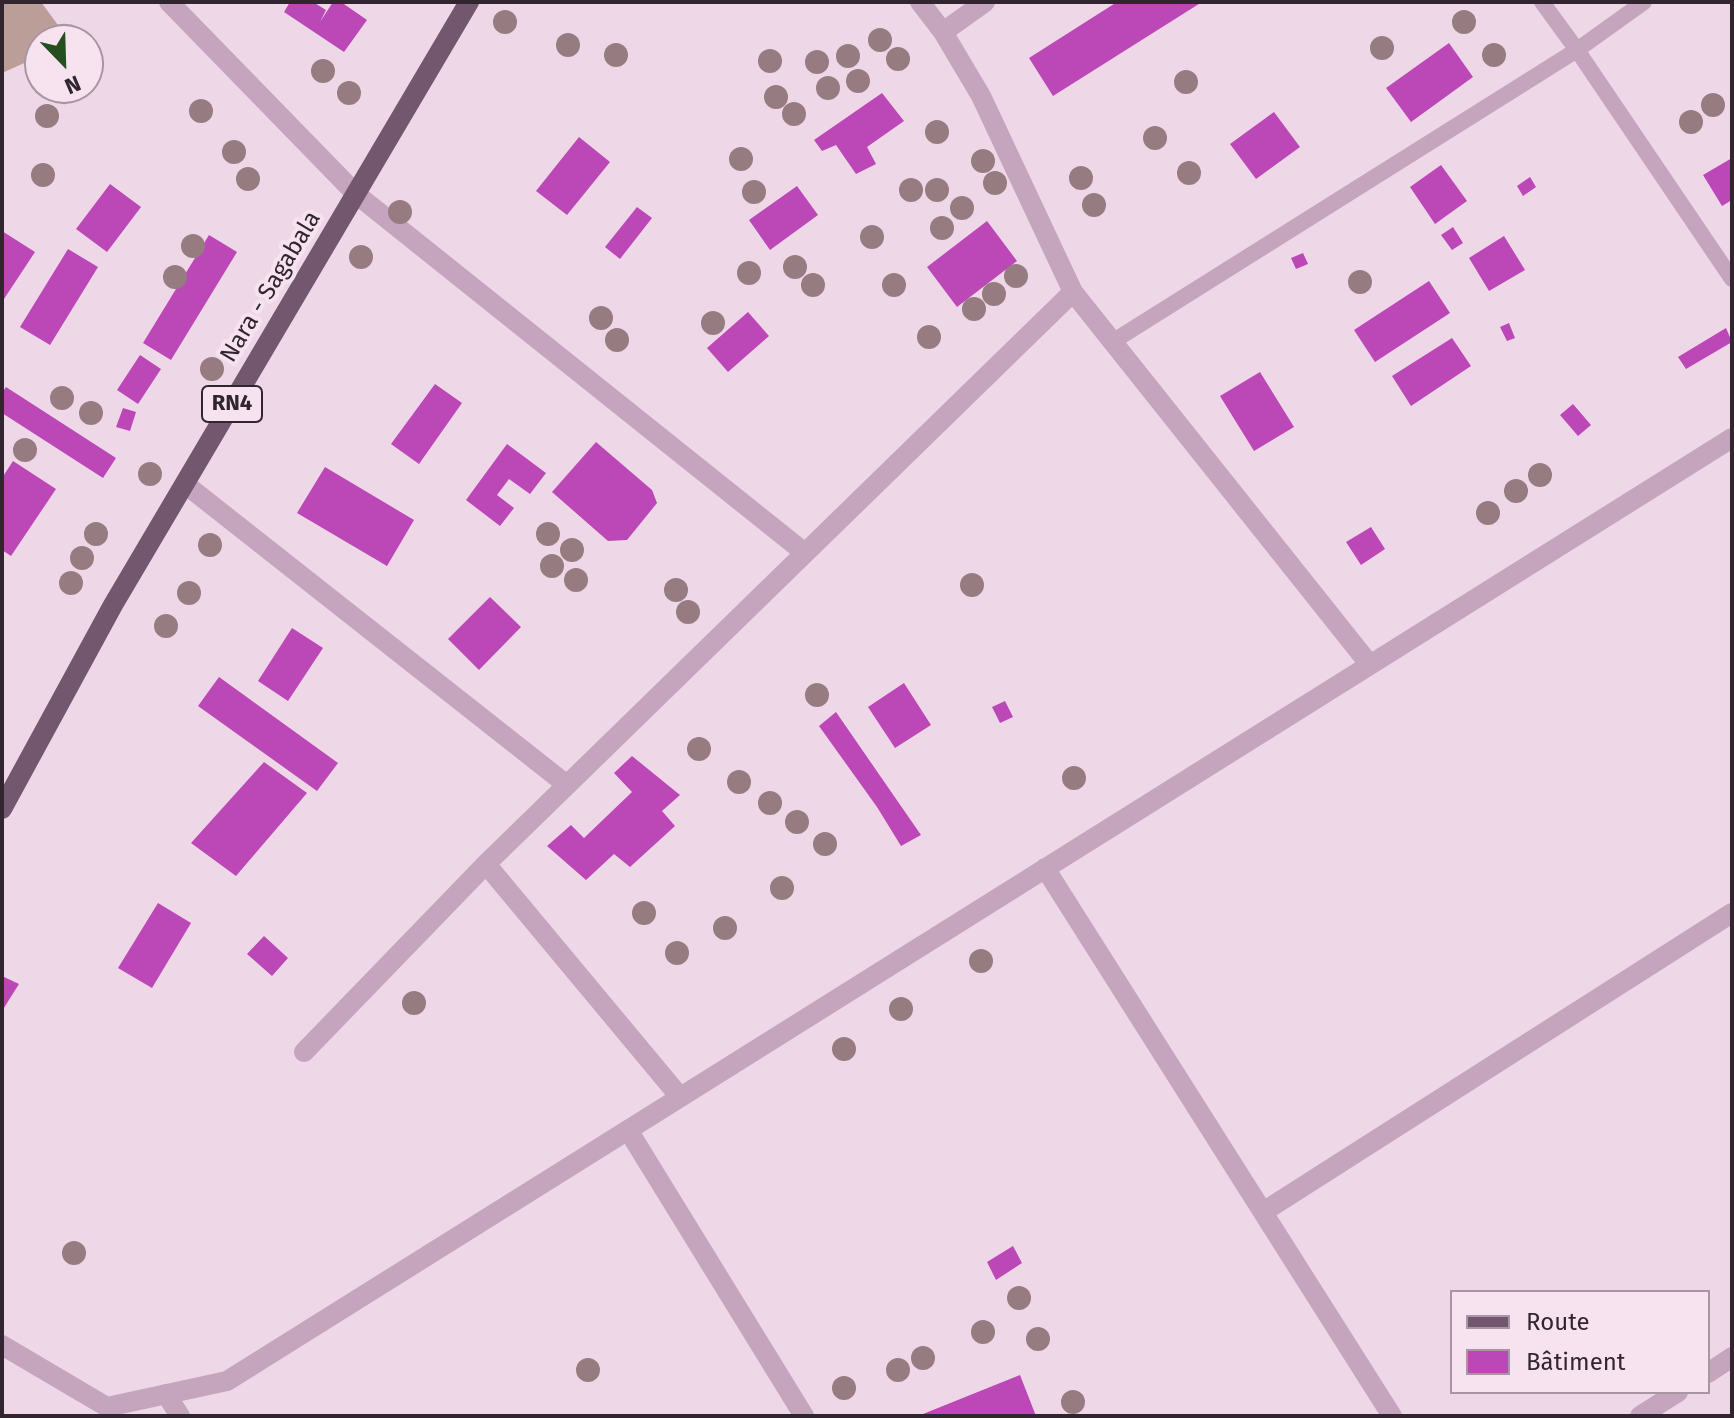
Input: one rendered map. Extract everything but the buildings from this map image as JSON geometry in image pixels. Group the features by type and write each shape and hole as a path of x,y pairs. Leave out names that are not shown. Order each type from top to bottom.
{"main road":[{"name":"Nara - Sagabala","path":"2,809 113,605 469,2"}],"street":[{"path":"169,2 356,194 805,553"},
{"path":"920,2 943,32 981,96 1073,292 1370,665"},
{"path":"943,32 985,2"},
{"path":"304,1052 486,864 1073,292"},
{"path":"2,1345 107,1407 227,1381 1732,438"},
{"path":"185,484 567,785"},
{"path":"486,864 680,1097"},
{"path":"1045,868 1392,1416"},
{"path":"1263,1212 1732,913"},
{"path":"628,1130 804,1416"},
{"path":"1710,1372 1732,1357"},
{"path":"166,1394 180,1416"},
{"path":"1640,1416 1675,1394"}],"lane":[{"path":"1542,2 1732,279"},
{"path":"1112,342 1577,50 1644,2"}],"shaded area":[{"path":"2,2 41,2 57,24 24,24 24,63 2,73"}]}
